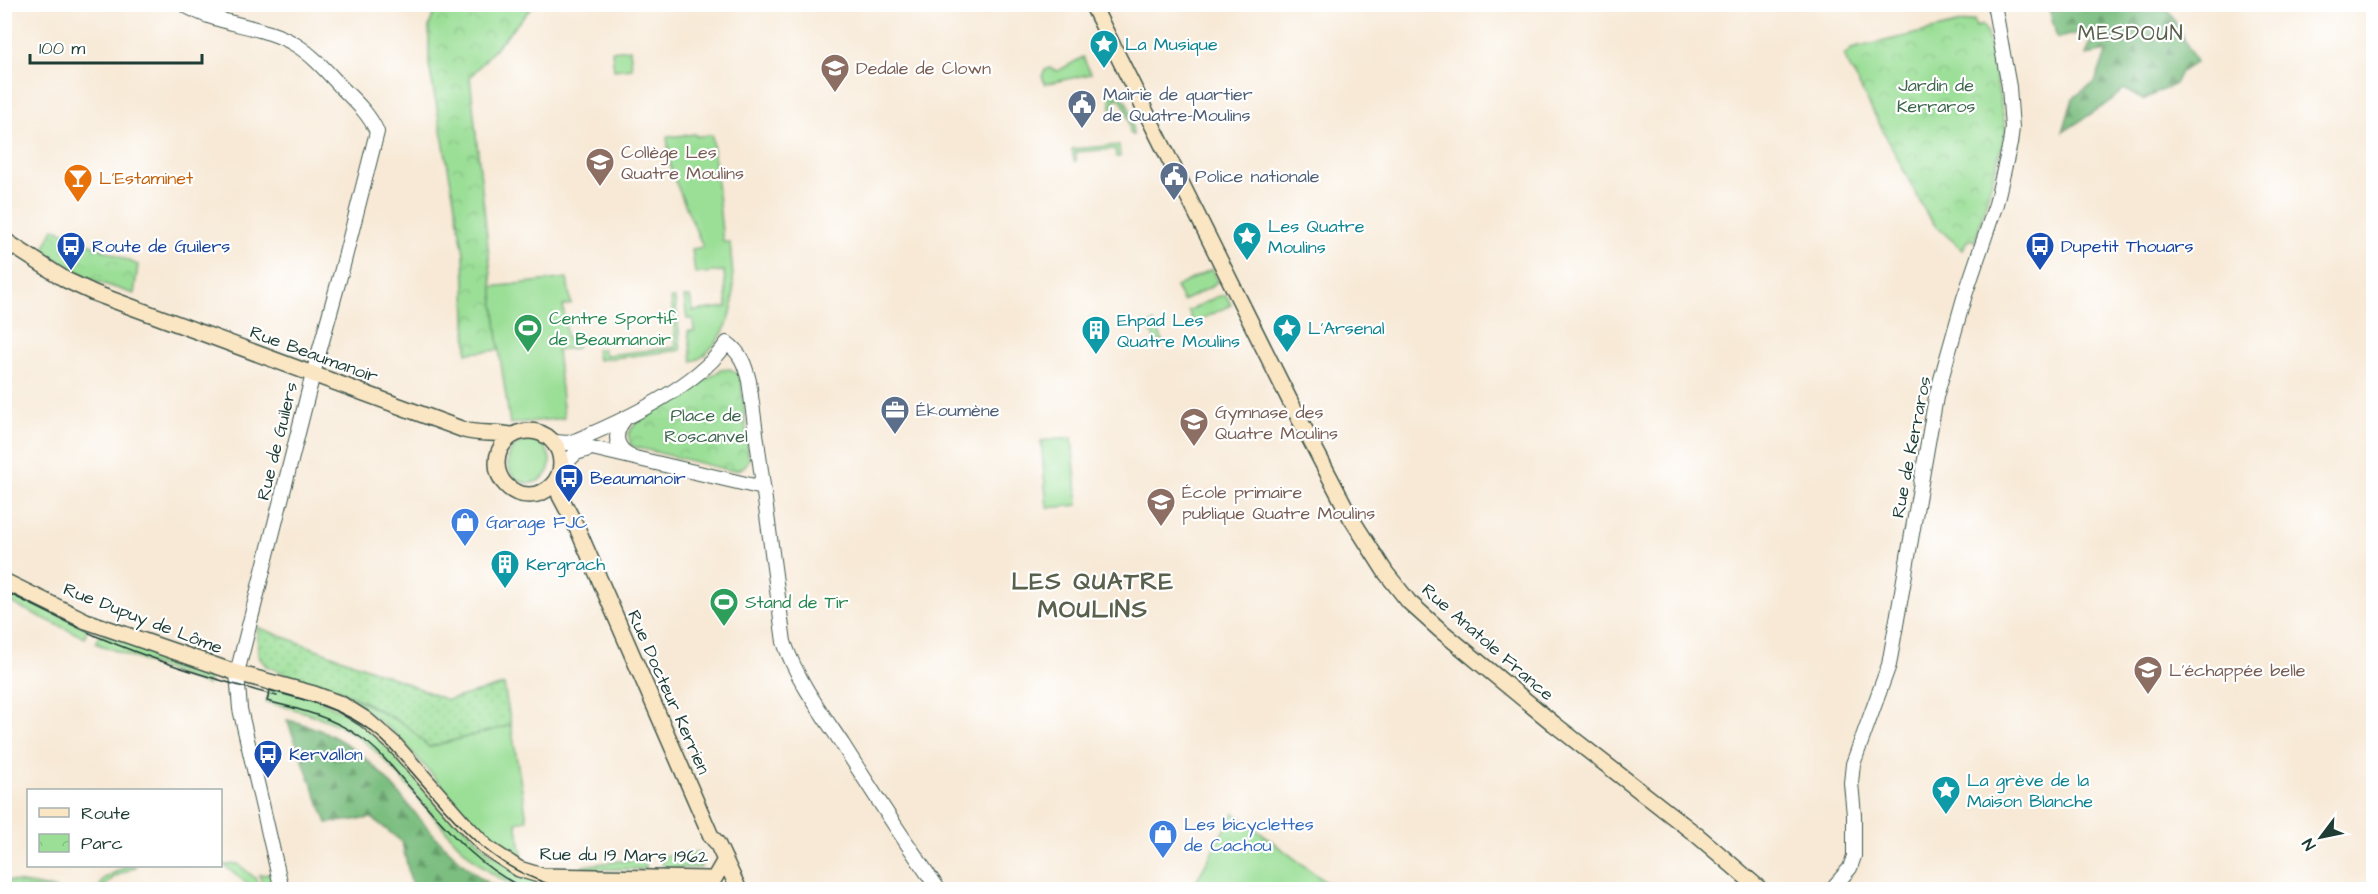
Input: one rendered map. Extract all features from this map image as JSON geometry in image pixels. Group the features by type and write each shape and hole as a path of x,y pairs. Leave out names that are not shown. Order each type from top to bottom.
{"main road":[{"name":"Rue Anatole France","path":"1092,4 1290,401 1351,518 1386,573 1409,602 1440,630 1554,724 1698,836 1761,890"},
{"name":"Rue Beaumanoir","path":"4,240 66,280 94,293 476,434 486,442 497,457"},
{"path":"530,430 539,431 555,442 562,467 556,482 544,492 536,495 525,495 509,488 499,474 497,457 500,448 511,435 530,430"},
{"name":"Rue Beaumanoir","path":"476,434 492,432 511,435"},
{"name":"Rue Docteur Kerrien","path":"556,482 560,496 578,530 711,836 711,846 720,870"},
{"name":"Rue Docteur Kerrien","path":"536,495 559,510 591,564"},
{"name":"Rue Dupuy de Lôme","path":"4,581 86,621 237,673"},
{"name":"Rue du 19 Mars 1962","path":"237,673 314,694 341,704 365,719 394,744 487,848 519,868 543,876 720,870"},
{"path":"720,870 729,890"},
{"path":"720,870 739,890"}],"street":[{"name":"Rue de Guilers","path":"183,4 211,17 296,44 309,54 373,121 377,132 312,374 237,673 240,709 282,890"},
{"name":"Rue de Kerraros","path":"1831,890 1850,868 1854,856 1851,783 1853,764 1889,665 1936,397 1964,298 1996,204 2010,144 2012,128 2009,87 1993,5"},
{"path":"555,442 568,443 624,420 706,366 727,343 736,349 746,366 784,642 791,661 859,771 939,890"},
{"path":"624,420 617,432 619,446 623,452 635,458"},
{"path":"562,467 576,453 592,448 764,488"}],"green space":[{"path":"437,5 534,5 470,77 499,350 467,353 464,253 429,65 429,26"},
{"path":"2048,5 2166,5 2196,62 2181,72 2175,84 2143,100 2124,89 2108,103 2063,132 2073,98 2095,82 2107,51 2086,55 2095,30 2057,38"},
{"name":"Jardin de Kerraros","path":"1974,20 1976,27 1983,25 1987,34 2006,130 1975,242 1971,239 1966,242 1963,250 1927,215 1844,56 1851,49"},
{"path":"630,49 632,68 614,70 612,51"},
{"path":"1083,57 1091,74 1045,84 1042,76 1045,70 1050,68 1058,71"},
{"path":"1111,88 1123,97 1129,108 1133,135 1130,133 1123,103 1115,96 1116,119 1112,119"},
{"path":"695,134 696,136 712,135 723,242 730,242 733,298 731,311 721,336 705,354 692,361 688,331 694,331 693,319 687,319 684,297 690,297 693,311 727,307 724,271 695,274 692,249 703,247 671,171 667,137"},
{"path":"1119,145 1120,157 1116,157 1115,149 1076,152 1076,161 1074,161 1072,149"},
{"path":"54,228 138,265 134,294 95,281 43,252"},
{"path":"1212,269 1218,281 1183,301 1176,287"},
{"name":"Centre Sportif de Beaumanoir","path":"567,278 571,304 563,306 567,339 577,339 577,348 557,350 564,418 510,424 492,287"},
{"path":"1226,295 1231,305 1194,323 1188,311 1216,297"},
{"path":"671,298 675,298 681,350 598,360 596,349 603,349 603,353 607,355 676,347"},
{"path":"1154,322 1163,341 1157,344 1148,325"},
{"name":"Place de Roscanvel","path":"730,369 741,379 749,460 743,467 738,470 728,470 631,446 628,434 635,424 721,370"},
{"path":"1072,438 1078,505 1047,508 1041,441"},
{"path":"529,441 544,447 550,462 544,477 529,483 514,477 508,462 514,447"},
{"path":"22,596 87,628 85,638 11,603 14,597"},
{"path":"257,627 447,700 504,685 511,725 429,747 406,725 366,703 335,688 304,681 266,666 258,656"},
{"path":"103,633 211,671 207,685 95,643"},
{"path":"271,685 314,697 365,723 491,854 576,881 574,889 542,891 524,889 502,879 481,865 461,847 389,764 371,747 335,724 308,713 266,702"},
{"path":"335,688 406,725 429,747 511,725 527,820 516,822 523,860 484,833 396,734"},
{"path":"287,720 318,729 343,742 365,758 458,859 482,879 499,889 405,889 412,887 402,842 372,818 327,823"},
{"path":"1234,813 1335,889 1192,889"},
{"path":"698,852 701,868 664,868 659,857"},
{"path":"643,858 647,869 583,869 583,866"},
{"path":"238,864 255,878 262,889 253,889 224,865"},
{"path":"124,867 135,867 114,877 102,889 80,889 99,888 103,879"},
{"path":"272,874 273,882 270,889 264,889 259,875"},
{"path":"5,880 57,889 5,889"}],"tram line":[{"path":"4,591 96,636 140,654 208,677 277,696"},
{"path":"528,890 492,869 460,843 367,742 327,719 267,701 270,690 323,706 360,723 389,747 450,815 484,848 524,874 573,890"}],"place":[{"name":"La Musique","path":"1104,70"},
{"name":"Dedale de Clown","path":"835,94"},
{"name":"Mairie de quartier de Quatre-Moulins","path":"1082,130"},
{"name":"Collège Les Quatre Moulins","path":"600,188"},
{"name":"Police nationale","path":"1174,202"},
{"name":"L'Estaminet","path":"78,204"},
{"name":"Les Quatre Moulins","path":"1247,262"},
{"name":"Route de Guilers","path":"71,272"},
{"name":"Dupetit Thouars","path":"2040,272"},
{"name":"Centre Sportif de Beaumanoir","path":"528,354"},
{"name":"L'Arsenal","path":"1287,354"},
{"name":"Ehpad Les Quatre Moulins","path":"1096,356"},
{"name":"Ékoumène","path":"895,436"},
{"name":"Gymnase des Quatre Moulins","path":"1194,448"},
{"name":"Beaumanoir","path":"569,504"},
{"name":"École primaire publique Quatre Moulins","path":"1161,528"},
{"name":"Garage FJC","path":"465,548"},
{"name":"Kergrach","path":"505,590"},
{"name":"Stand de Tir","path":"724,628"},
{"name":"L'échappée belle","path":"2148,696"},
{"name":"Kervallon","path":"268,780"},
{"name":"La grève de la Maison Blanche","path":"1946,816"},
{"name":"Les bicyclettes de Cachou","path":"1163,860"}],"district":[{"name":"MESDOUN","path":"2131,33"},
{"name":"LES QUATRE MOULINS","path":"1093,595"}]}
